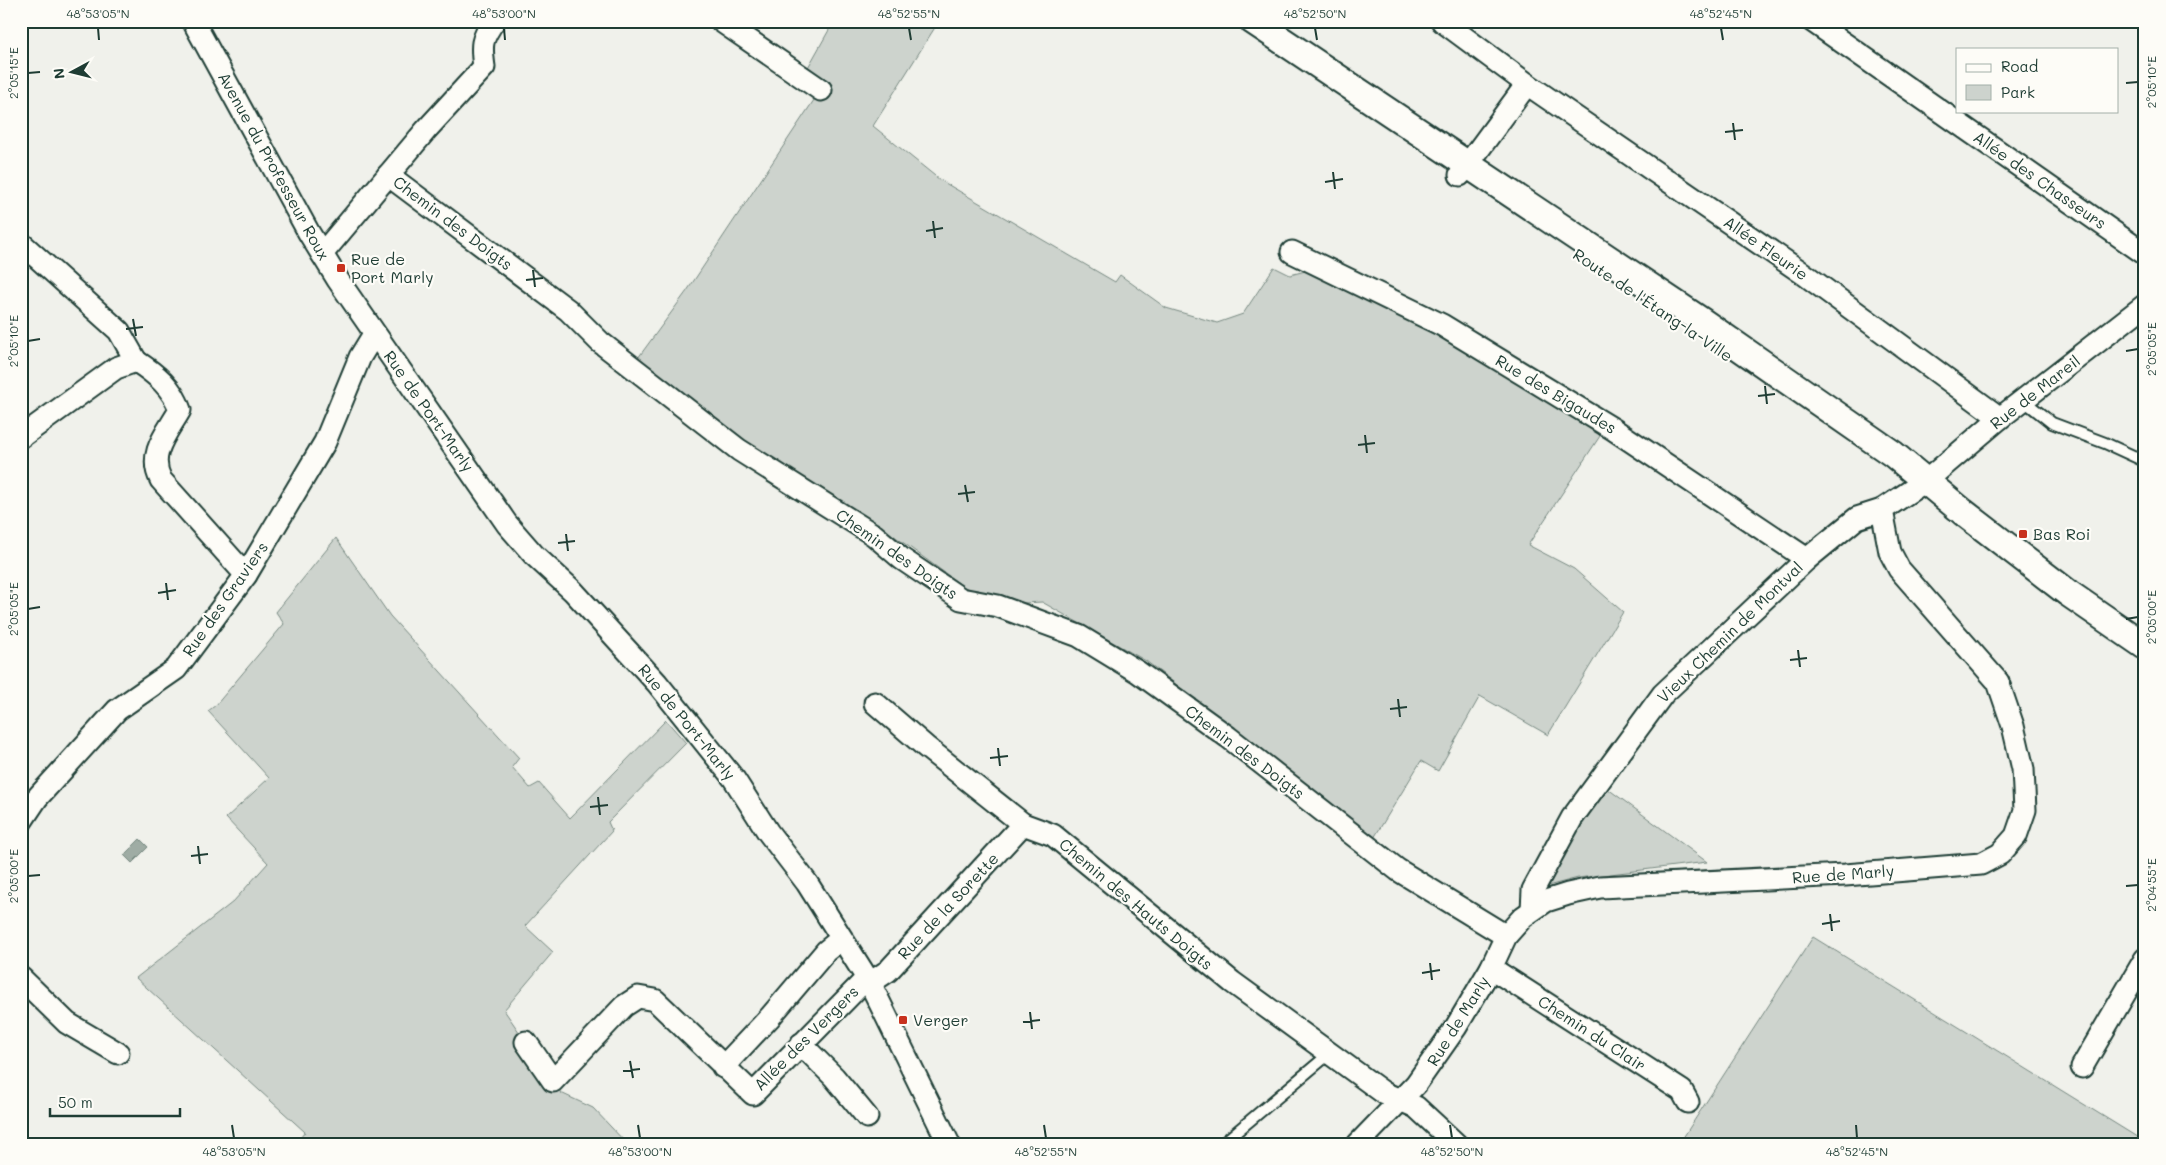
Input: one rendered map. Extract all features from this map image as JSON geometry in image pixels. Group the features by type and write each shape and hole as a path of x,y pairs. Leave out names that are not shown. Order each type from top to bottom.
{"street":[{"name":"Avenue du Professeur Roux","path":"193,21 322,254 374,334"},
{"path":"322,254 388,175 484,66 481,48 484,35 494,21"},
{"path":"721,21 821,90"},
{"name":"Route de l'Étang-la-Ville","path":"1236,21 1464,170 1813,408 1892,454 1920,485 1963,512 2068,593 2145,646"},
{"name":"Route de l'Étang-la-Ville","path":"1253,21 1464,170"},
{"name":"Allée des Chasseurs","path":"1812,21 2145,254"},
{"name":"Allée Fleurie","path":"1446,23 1527,84 1804,274 2000,418"},
{"path":"1464,170 1527,84"},
{"name":"Chemin des Doigts","path":"388,175 568,310 600,342 739,450 874,534 902,559 961,599 998,606 1079,636 1138,672 1228,737 1398,870 1506,936"},
{"path":"21,243 119,331 136,361 152,371 176,396 180,410 156,454 156,470 161,480 246,575"},
{"name":"Rue des Bigaudes","path":"1292,252 1442,325 1613,429 1807,559"},
{"name":"Rue de Mareil","path":"1920,485 2000,418 2145,305"},
{"name":"Rue des Graviers","path":"21,822 37,798 117,710 176,669 246,575 325,442 360,357 374,334"},
{"name":"Rue de Port-Marly","path":"374,334 507,524 534,555 573,591 658,683 734,779 768,832 807,883 841,939 869,980 949,1144"},
{"path":"21,437 116,368 136,361"},
{"path":"1882,510 1920,485"},
{"name":"Rue de Marly","path":"1358,1144 1402,1101 1416,1084 1456,1027 1491,968 1506,936 1532,910 1546,902 1568,894 1600,887 1845,875 1982,864 2000,854 2016,836 2025,810 2023,769 2013,726 1998,682 1899,569 1890,552 1882,510"},
{"name":"Vieux Chemin de Montval","path":"1532,910 1533,890 1572,818 1663,694 1807,559 1857,518 1882,510"},
{"name":"Chemin des Hauts Doigts","path":"875,703 926,747 1023,824 1053,835 1232,982 1384,1094 1416,1107 1456,1144"},
{"name":"Rue de la Sorette","path":"869,980 888,971 1023,824"},
{"path":"723,1067 770,1017 826,951 841,939"},
{"path":"2082,1067 2145,959"},
{"name":"Chemin du Clair","path":"1491,968 1682,1091 1688,1102"},
{"path":"21,978 67,1023 118,1052"},
{"name":"Allée des Vergers","path":"526,1042 553,1081 624,1006 638,997 655,1000 753,1094 800,1044 869,980"},
{"path":"800,1044 834,1077 867,1117"}],"lane":[{"path":"2023,400 2052,423 2104,443 2145,464"},
{"path":"1222,1144 1330,1054"}],"green space":[{"path":"834,21 939,21 873,126 940,180 1115,282 1120,275 1166,308 1217,323 1243,314 1274,267 1290,275 1317,268 1445,330 1588,424 1600,436 1528,545 1574,569 1623,612 1548,735 1480,696 1438,771 1421,761 1374,838 1146,661 1042,602 1006,604 971,592 875,522 743,442 638,358 687,291 820,91 806,71"},
{"path":"336,538 390,616 519,758 512,767 530,788 539,783 570,818 666,720 686,743 608,822 612,831 525,926 553,952 504,1010 561,1093 593,1108 627,1144 295,1144 305,1132 136,978 233,902 268,863 226,818 269,778 208,711 216,705 284,624 276,612"},
{"path":"1604,786 1707,862 1578,878 1540,888"},
{"path":"1813,937 2145,1142 2145,1144 1679,1144"}],"shaded area":[{"path":"140,839 148,847 132,863 124,855"}],"place":[{"name":"Rue de Port Marly","path":"341,268"},
{"name":"Bas Roi","path":"2023,534"},
{"name":"Verger","path":"903,1020"}]}
